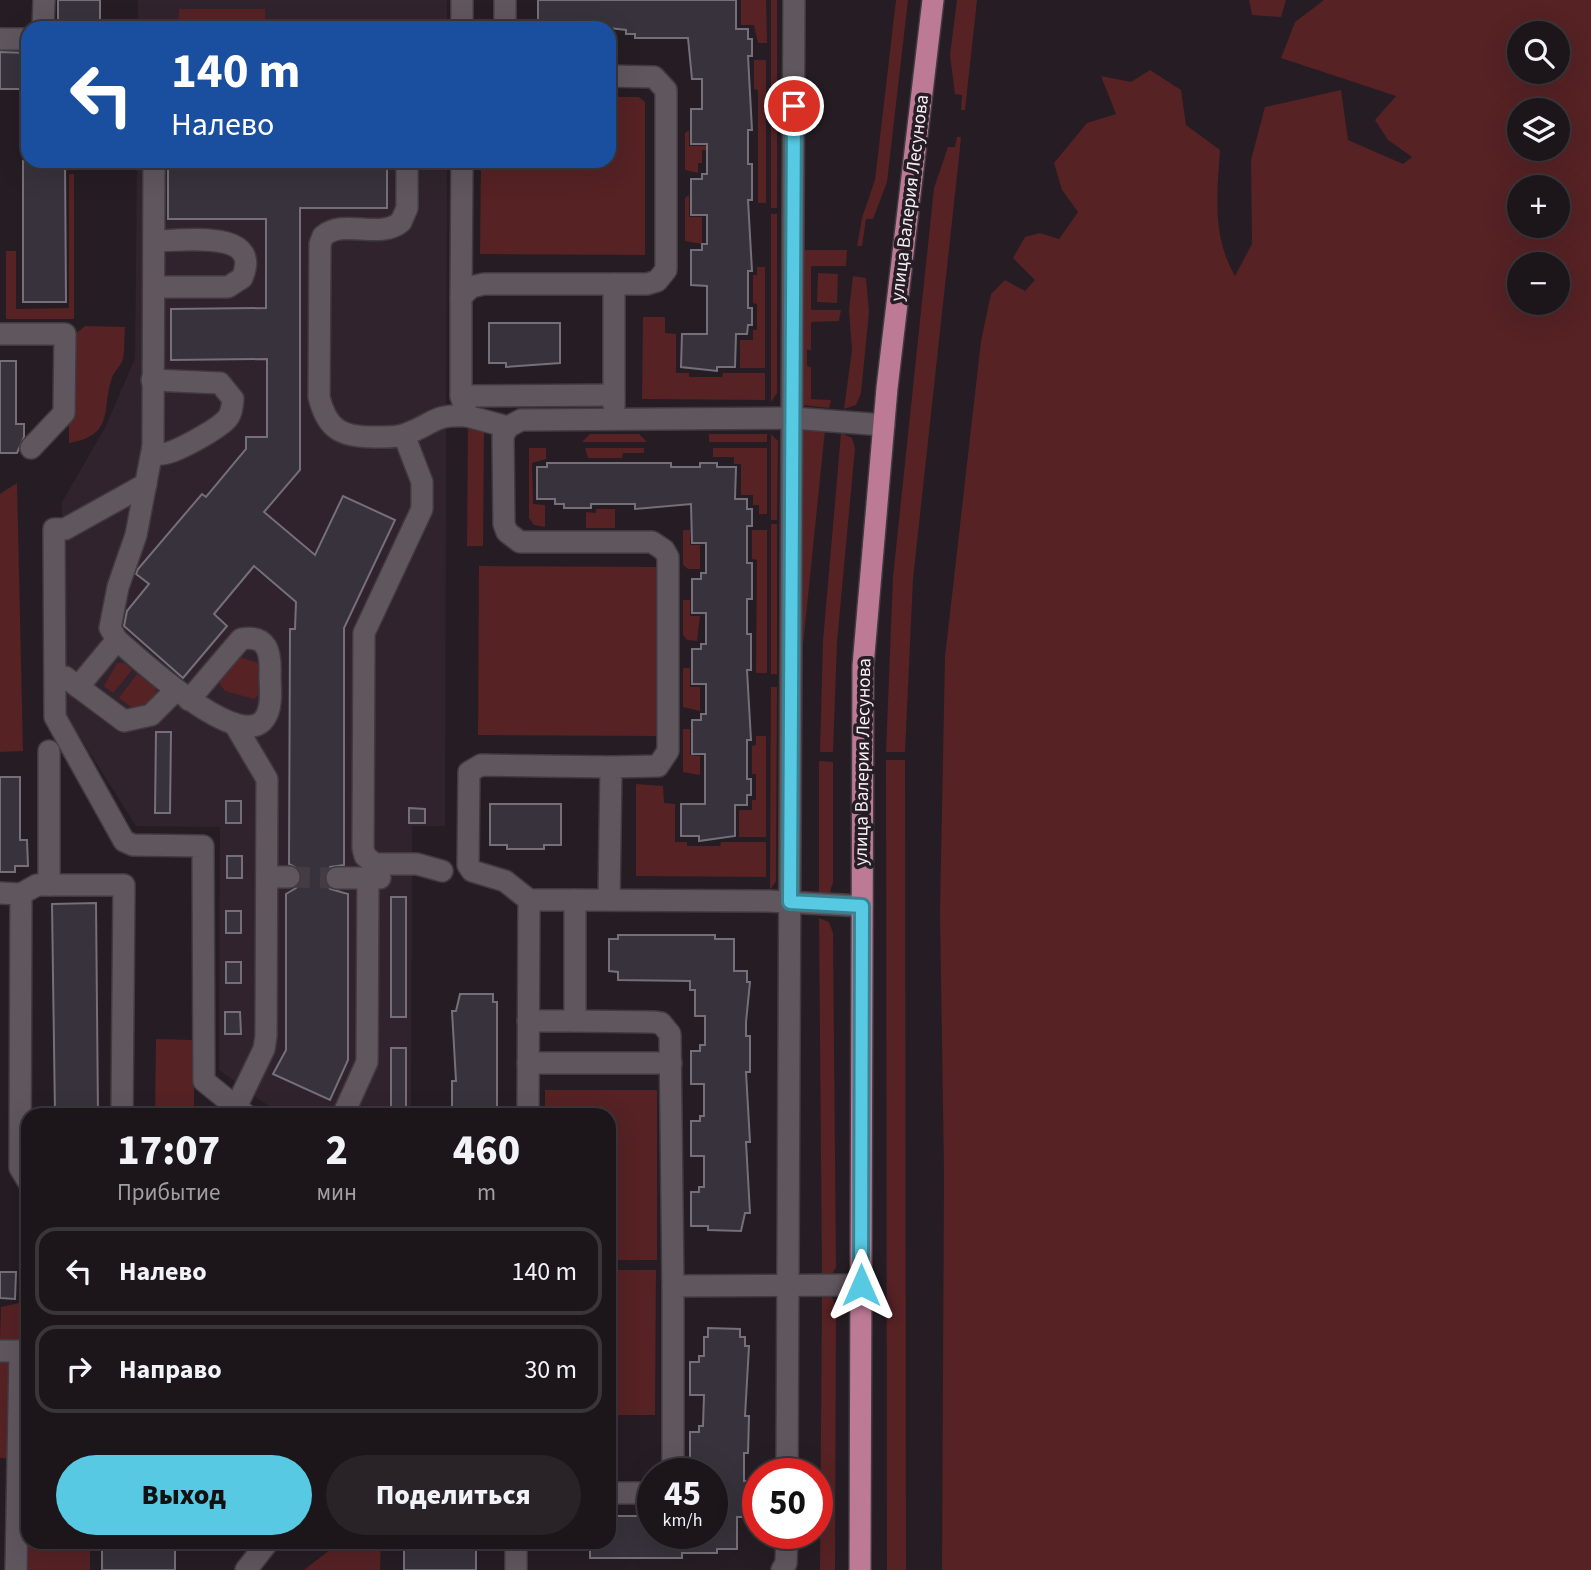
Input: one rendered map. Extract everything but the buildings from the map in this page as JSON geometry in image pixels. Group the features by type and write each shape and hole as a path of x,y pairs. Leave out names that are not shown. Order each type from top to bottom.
{"main road":[{"name":"улица Валерия Лесунова","path":"860,1570 863,666 884,425 933,0"}],"lane":[{"path":"43,21 44,0"},
{"path":"462,0 462,21"},
{"path":"505,0 505,21"},
{"path":"787,1458 794,0"},
{"path":"0,39 21,39"},
{"path":"461,297 471,288 484,284 647,284 657,281 666,270 666,90 654,77 616,76"},
{"path":"154,168 153,446 136,535 110,617 110,628 117,640 183,695 235,725 267,779 266,1036 264,1049 242,1108"},
{"path":"407,168 407,208 401,222 384,229 329,230 320,244 321,408 334,427 351,437 404,435 432,419 464,406 614,395"},
{"path":"461,168 464,406"},
{"path":"154,241 227,241 242,250 246,264 242,278 228,287 154,287"},
{"path":"614,284 614,419"},
{"path":"0,334 65,334 64,413 31,448"},
{"path":"152,380 220,383 233,399 227,420 171,454 159,454 153,446"},
{"path":"464,406 508,427"},
{"path":"472,871 467,857 467,778 474,768 658,766 666,757 668,557 659,545 652,542 520,541 512,537 504,524 503,436 508,427 520,420 792,418 884,425"},
{"path":"404,435 424,495 422,509 364,633 365,856 375,864 416,864 442,871 472,871 505,881 529,900 790,902 862,906"},
{"path":"146,484 65,529 54,529 55,717 124,841 133,845 203,846 202,1069 204,1081 237,1108"},
{"path":"117,640 71,682 118,719 130,721 157,712 183,695 241,639 253,637 264,642 271,654 270,706 265,719 256,725 235,725"},
{"path":"49,751 49,885"},
{"path":"609,900 611,767"},
{"path":"337,878 416,878 442,871"},
{"path":"267,877 289,877"},
{"path":"346,1108 367,1062 368,878"},
{"path":"21,1170 10,894 37,885 124,886 122,1108"},
{"path":"528,1108 529,900"},
{"path":"575,900 575,1021"},
{"path":"528,1021 661,1023 670,1034 673,1458"},
{"path":"528,1063 671,1063"},
{"path":"673,1286 861,1285"},
{"path":"16,1351 16,1570"},
{"path":"616,1493 637,1493"},
{"path":"246,1570 262,1549"},
{"path":"516,1549 516,1570"},
{"path":"782,1570 786,1563 786,1549"}],"shaded area":[{"path":"138,0 447,0 447,21 138,21"},
{"path":"741,0 766,0 767,43 758,43 754,25 741,25"},
{"path":"771,0 777,0 777,208 771,208"},
{"path":"896,0 908,0 887,182 873,219 866,219 862,246 857,246 862,218 875,180"},
{"path":"957,0 977,0 965,110 961,110 962,95 955,94 950,55"},
{"path":"1249,0 1286,0 1281,17 1252,15"},
{"path":"1324,0 1591,0 1591,1570 942,1570 944,1174 940,911 945,657 981,341 991,294 1005,280 1025,291 1035,280 1013,258 1025,237 1040,233 1059,239 1078,212 1062,190 1054,163 1087,123 1116,114 1101,76 1131,82 1150,70 1181,90 1186,125 1220,150 1217,199 1219,230 1235,276 1252,244 1251,160 1265,107 1341,90 1348,140 1403,164 1412,157 1388,140 1375,120 1396,96 1281,58 1295,22"},
{"path":"179,9 265,9 265,21 179,21"},
{"path":"754,60 766,60 766,203 758,203 758,90 754,89"},
{"path":"616,97 639,97 645,102 645,255 480,254 481,168 616,168"},
{"path":"689,130 689,146 706,146 706,150 702,150 702,163 698,163 698,173 685,170 685,133"},
{"path":"957,137 961,137 960,148 913,579 905,752 886,752 893,577 934,188 948,147 955,147"},
{"path":"137,168 447,168 445,826 412,826 411,1108 271,1108 219,1070 220,827 136,826 62,709 62,502 106,426 135,358"},
{"path":"69,174 74,174 74,319 6,319 6,251 16,251 16,309 69,308"},
{"path":"689,195 689,217 702,217 702,244 685,241 685,198"},
{"path":"771,214 777,214 777,393 771,402"},
{"path":"802,250 847,250 846,266 811,266 811,310 841,310 839,321 811,322 811,350 807,350 807,366 811,367 811,399 831,400 829,408 802,405"},
{"path":"757,267 765,267 765,368 740,368 740,340 753,340 753,330 757,330 753,275 757,275"},
{"path":"818,273 838,274 837,303 817,302"},
{"path":"853,276 866,278 869,312 861,393 856,405 844,409 852,350 849,310"},
{"path":"643,317 665,317 665,333 676,334 676,373 689,373 689,377 722,377 723,373 765,373 765,400 642,399"},
{"path":"85,326 125,327 124,355 112,378 100,427 94,434 69,443 69,339"},
{"path":"468,423 481,428 484,433 483,546 467,546"},
{"path":"804,429 825,430 803,645 803,432"},
{"path":"841,433 852,438 855,448 837,642 833,752 820,752 823,641"},
{"path":"590,434 639,434 647,442 582,442"},
{"path":"709,434 767,434 767,442 709,442"},
{"path":"771,434 778,441 777,520 771,520"},
{"path":"529,448 546,448 546,459 532,463 533,504 545,505 545,527 534,525 529,518"},
{"path":"585,448 644,448 644,453 623,453 622,458 588,458"},
{"path":"713,448 767,448 767,514 759,514 759,505 753,505 753,495 741,495 741,464 734,464 734,457 713,457"},
{"path":"17,483 23,751 0,752 0,494"},
{"path":"596,509 615,509 615,528 586,528 586,512 596,513"},
{"path":"771,524 777,524 777,674 771,674"},
{"path":"683,530 690,530 690,545 700,545 700,569 688,569 683,565"},
{"path":"752,530 767,530 767,673 756,673 757,560 752,559"},
{"path":"479,566 657,567 656,736 478,735"},
{"path":"683,600 690,600 690,616 700,616 697,641 687,640 683,635"},
{"path":"236,656 258,663 259,694 254,699 225,691 219,683"},
{"path":"117,663 124,663 132,670 113,693 104,686"},
{"path":"683,668 690,668 690,687 700,687 700,711 683,707"},
{"path":"137,674 155,687 157,693 149,704 134,709 119,698"},
{"path":"771,687 777,687 776,881 770,890"},
{"path":"683,729 690,729 690,755 700,756 700,775 683,772"},
{"path":"756,736 766,736 766,837 739,837 739,810 752,810 752,800 756,800 752,746 756,745"},
{"path":"886,760 905,760 906,1570 887,1570"},
{"path":"819,761 833,762 833,882 830,892 819,896"},
{"path":"636,784 663,786 664,803 675,804 675,842 687,842 687,846 720,846 721,842 766,842 766,877 636,876"},
{"path":"819,918 829,922 833,933 836,1267 832,1275 822,1278"},
{"path":"156,1039 194,1040 194,1108 155,1108"},
{"path":"545,1090 657,1090 657,1260 616,1260 616,1108 545,1108"},
{"path":"616,1270 656,1270 655,1415 616,1415"},
{"path":"21,1291 21,1340 0,1341 1,1307 19,1303"},
{"path":"822,1293 832,1297 836,1308 835,1570 820,1570 820,1549 833,1549 833,1458 821,1458"},
{"path":"0,1359 14,1359 13,1459 0,1458"},
{"path":"21,1549 90,1549 90,1570 21,1570"},
{"path":"331,1549 381,1549 380,1570 304,1570"}],"tunnel":[{"path":"289,877 337,878"}],"route":[{"path":"794,106 790,902 862,906 861,1285"}]}
